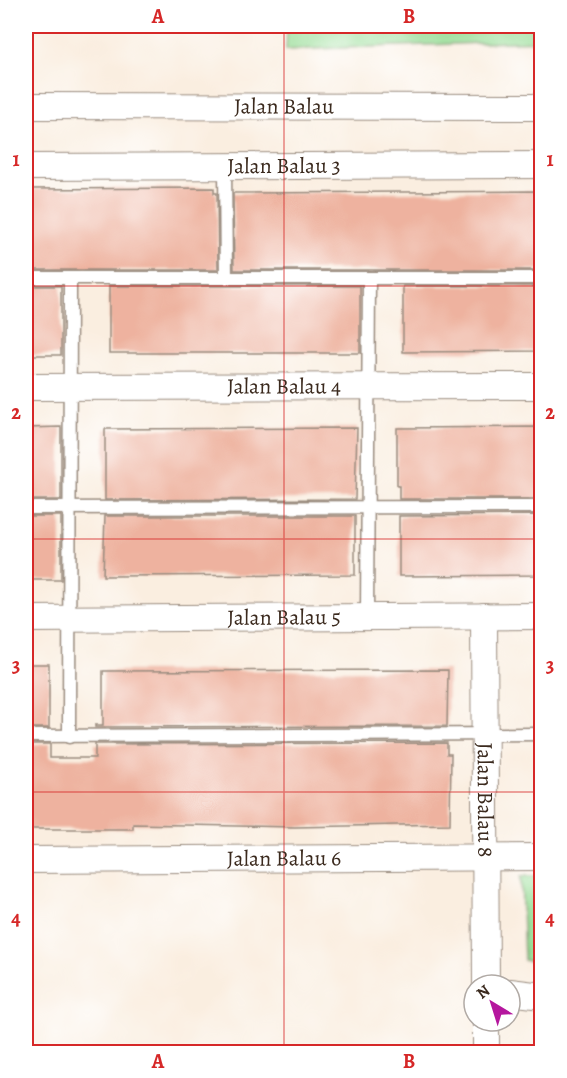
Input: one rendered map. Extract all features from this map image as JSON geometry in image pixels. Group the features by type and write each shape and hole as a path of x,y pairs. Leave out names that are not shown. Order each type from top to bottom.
{"street":[{"name":"Jalan Balau","path":"26,106 542,107"},
{"name":"Jalan Balau 3","path":"26,167 542,165"},
{"name":"Jalan Balau 4","path":"26,387 542,386"},
{"name":"Jalan Balau 8","path":"484,616 486,973"},
{"name":"Jalan Balau 5","path":"26,618 542,616"},
{"name":"Jalan Balau 6","path":"26,860 542,857"},
{"path":"522,994 542,996"},
{"path":"486,1033 486,1053"}],"lane":[{"path":"225,166 226,278"},
{"path":"26,278 542,278"},
{"path":"69,736 70,278"},
{"path":"368,617 369,278"},
{"path":"26,508 542,507"},
{"path":"26,736 542,734"}],"green space":[{"path":"287,26 541,26 541,41 286,50"},
{"path":"521,876 541,876 541,963 524,960"}],"building":[{"path":"214,188 214,193 217,193 218,270 26,270 26,189"},
{"path":"542,191 542,270 234,270 233,193"},
{"path":"26,286 61,286 61,355 26,355"},
{"path":"109,286 360,286 360,353 109,353"},
{"path":"403,286 542,286 542,351 403,352"},
{"path":"61,427 61,500 26,500 26,428"},
{"path":"542,427 542,499 399,499 397,428"},
{"path":"357,428 355,499 105,500 105,429"},
{"path":"542,515 542,575 399,576 399,516"},
{"path":"26,516 61,516 61,580 26,580"},
{"path":"105,516 355,516 355,575 103,576"},
{"path":"26,664 49,664 49,728 26,728"},
{"path":"448,670 447,726 95,727 95,725 103,725 103,671"},
{"path":"447,743 447,754 451,754 450,824 295,827 133,824 133,829 26,829 26,744 50,744 50,758 95,758 95,744"}]}
